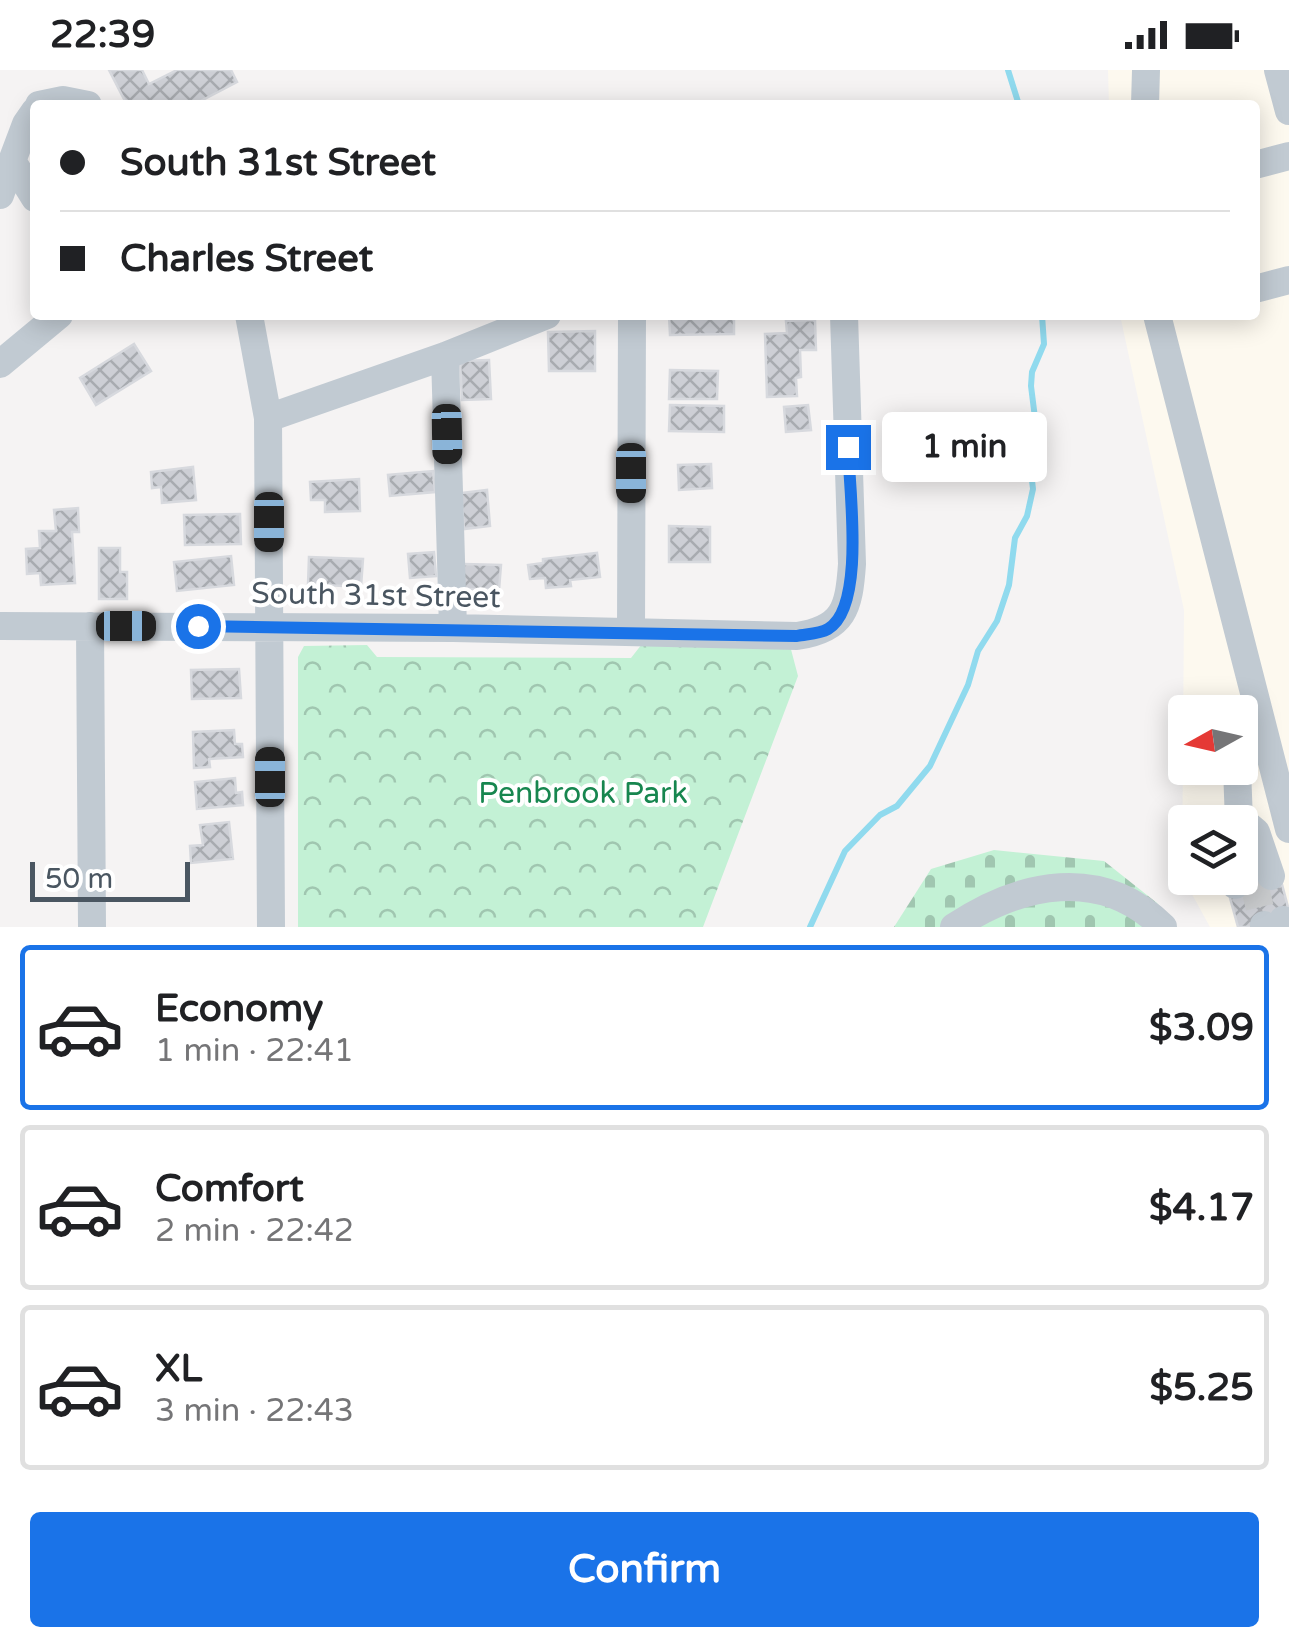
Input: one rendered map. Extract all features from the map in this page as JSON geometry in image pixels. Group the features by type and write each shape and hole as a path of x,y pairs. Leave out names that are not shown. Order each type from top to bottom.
{"street":[{"path":"1145,100 1146,70"},
{"path":"1278,70 1289,111"},
{"path":"0,194 30,118"},
{"path":"1260,164 1289,156"},
{"path":"12,161 30,190"},
{"path":"1260,289 1289,280"},
{"path":"0,364 53,320"},
{"path":"250,320 268,418 272,927"},
{"path":"268,418 445,356 534,320"},
{"path":"631,631 632,320"},
{"name":"South 31st Street","path":"0,626 453,628 797,636 828,629 841,616 850,593 852,564 844,320"},
{"path":"1158,320 1289,829"},
{"path":"445,356 453,628"},
{"path":"90,626 92,927"},
{"path":"1241,695 1247,665"},
{"path":"954,927 984,907 1028,890 1074,886 1120,896 1163,927"}],"shaded area":[{"path":"1108,70 1289,70 1289,927 1210,927 1192,895 1258,895 1258,805 1183,805 1183,785 1258,785 1258,695 1183,695 1184,610 1121,320 1260,320 1260,100 1109,100"}],"green space":[{"name":"Penbrook Park","path":"649,635 788,638 798,676 703,927 298,927 298,657 304,646 367,645 377,657 631,658"},
{"path":"994,850 1104,861 1157,903 1177,927 894,927 931,869"}],"building":[{"path":"109,70 142,70 149,84 177,70 231,70 237,82 203,100 124,100"},
{"path":"669,320 734,320 734,334 670,335"},
{"path":"815,320 816,350 800,350 797,396 767,397 765,334 787,333 786,321"},
{"path":"595,331 595,371 549,371 548,332"},
{"path":"134,344 151,371 96,405 80,378"},
{"path":"489,360 491,399 462,400 460,361"},
{"path":"670,370 718,371 717,399 669,399"},
{"path":"670,405 724,406 724,432 669,431"},
{"path":"808,405 811,430 786,432 784,407"},
{"path":"711,464 712,488 679,490 678,465"},
{"path":"193,467 196,500 162,503 161,487 152,488 151,472"},
{"path":"433,471 435,492 390,496 388,475"},
{"path":"359,479 360,511 325,512 325,500 311,500 310,482"},
{"path":"487,490 490,526 464,529 461,493"},
{"path":"78,508 79,532 72,532 75,583 41,585 40,573 27,574 26,549 40,548 39,531 56,531 54,510"},
{"path":"240,514 241,544 185,545 184,515"},
{"path":"669,526 710,527 710,562 669,562"},
{"path":"99,548 120,548 120,572 127,572 127,599 99,599"},
{"path":"434,552 436,576 410,578 408,554"},
{"path":"597,553 600,577 570,580 571,586 546,588 545,578 530,579 528,565 543,563 543,559"},
{"path":"231,556 234,585 177,591 174,562"},
{"path":"309,557 363,559 361,587 308,584"},
{"path":"464,564 501,565 499,590 463,589"},
{"path":"239,669 241,698 192,699 191,670"},
{"path":"234,730 235,744 242,744 243,757 209,759 210,767 194,768 193,732"},
{"path":"235,778 236,793 242,792 243,805 197,809 195,782"},
{"path":"229,822 233,859 191,863 190,846 203,845 200,825"},
{"path":"1279,873 1289,911 1257,927 1238,927 1229,895 1258,895 1258,879"}],"waterway":[{"path":"1008,70 1017,100"},
{"path":"810,927 845,851 880,815 897,806 930,766 968,685 978,651 997,621 1009,585 1015,538 1027,516 1033,489 1031,472 1039,450 1031,386 1032,372 1044,344 1042,320"}],"tunnel":[{"path":"1257,895 1264,925"}],"route":[{"path":"198,626 797,636 814,633 828,629 841,616 850,593 848,447"}]}
